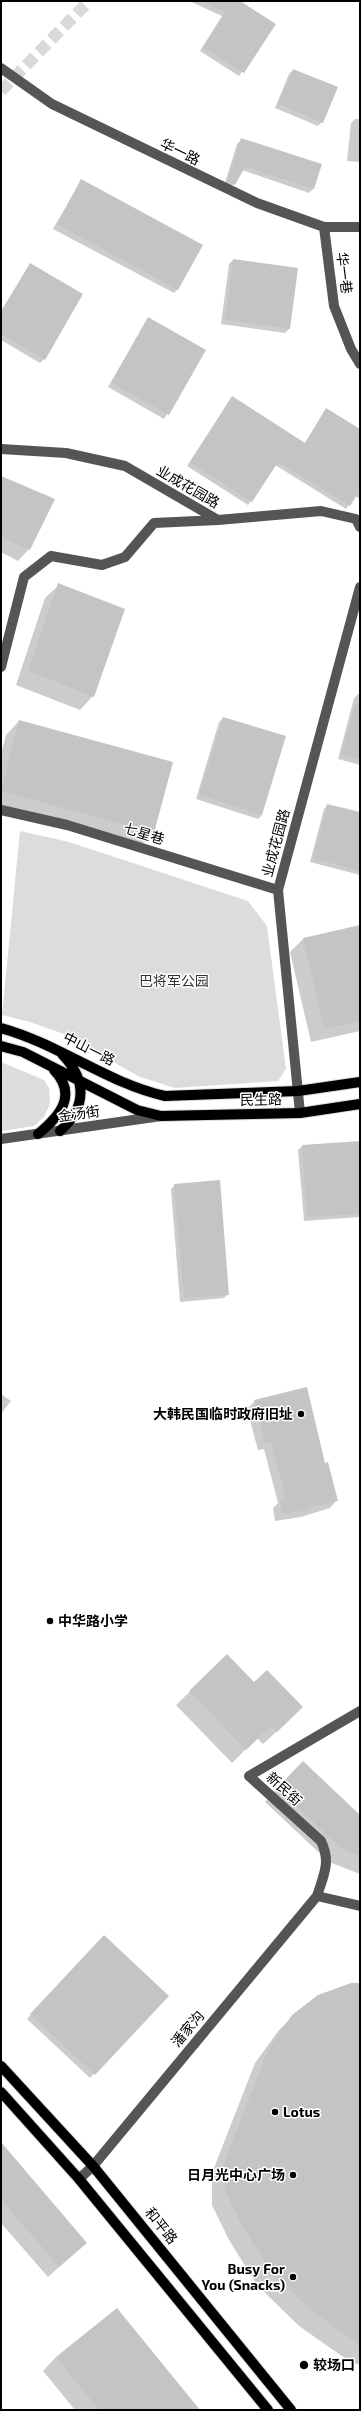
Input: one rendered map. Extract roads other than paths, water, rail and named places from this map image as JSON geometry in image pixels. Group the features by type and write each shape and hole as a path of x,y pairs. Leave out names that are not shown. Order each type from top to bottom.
{"main road":[{"name":"中山一路","path":"1,1028 28,1036 58,1049 125,1083 147,1092 165,1096"},
{"path":"1,1046 23,1052 138,1110 161,1116"},
{"path":"58,1049 69,1061 80,1081 80,1104 71,1121 60,1131"},
{"path":"38,1134 50,1124 65,1102 66,1090 62,1078 48,1064"},
{"name":"民生路","path":"165,1096 298,1091 360,1082"},
{"name":"民生路","path":"161,1116 300,1113 360,1104"},
{"name":"和平路","path":"1,2066 93,2166 291,2410"},
{"path":"1,2092 79,2179 268,2410"}],"street":[{"name":"华一路","path":"1,68 52,104 200,178 257,203 324,227 360,227"},
{"name":"华一巷","path":"324,227 334,306 351,349 360,364"},
{"name":"业成花园路","path":"1,449 66,453 125,466 218,520 321,511 356,519 360,527"},
{"path":"1,667 24,577 51,556 102,565 125,557 154,523 218,520"},
{"name":"业成花园路","path":"300,1113 278,890 360,587"},
{"name":"七星巷","path":"1,810 67,825 278,890"},
{"name":"金汤街","path":"1,1139 161,1116"},
{"name":"新民街","path":"317,1896 326,1869 327,1854 321,1841 249,1776 360,1711"},
{"path":"317,1896 360,1906"},
{"name":"潘家沟","path":"79,2179 93,2166 317,1896"}],"tunnel":[{"path":"1,91 89,1"}],"place":[{"name":"大韩民国临时政府旧址","path":"301,1414"},
{"name":"中华路小学","path":"50,1621"},
{"name":"Lotus","path":"275,2112"},
{"name":"日月光中心广场","path":"293,2175"},
{"name":"Busy For You (Snacks)","path":"293,2277"},
{"name":"较场口","path":"304,2365"}],"park label":[{"name":"巴将军公园","path":"174,981"}]}
